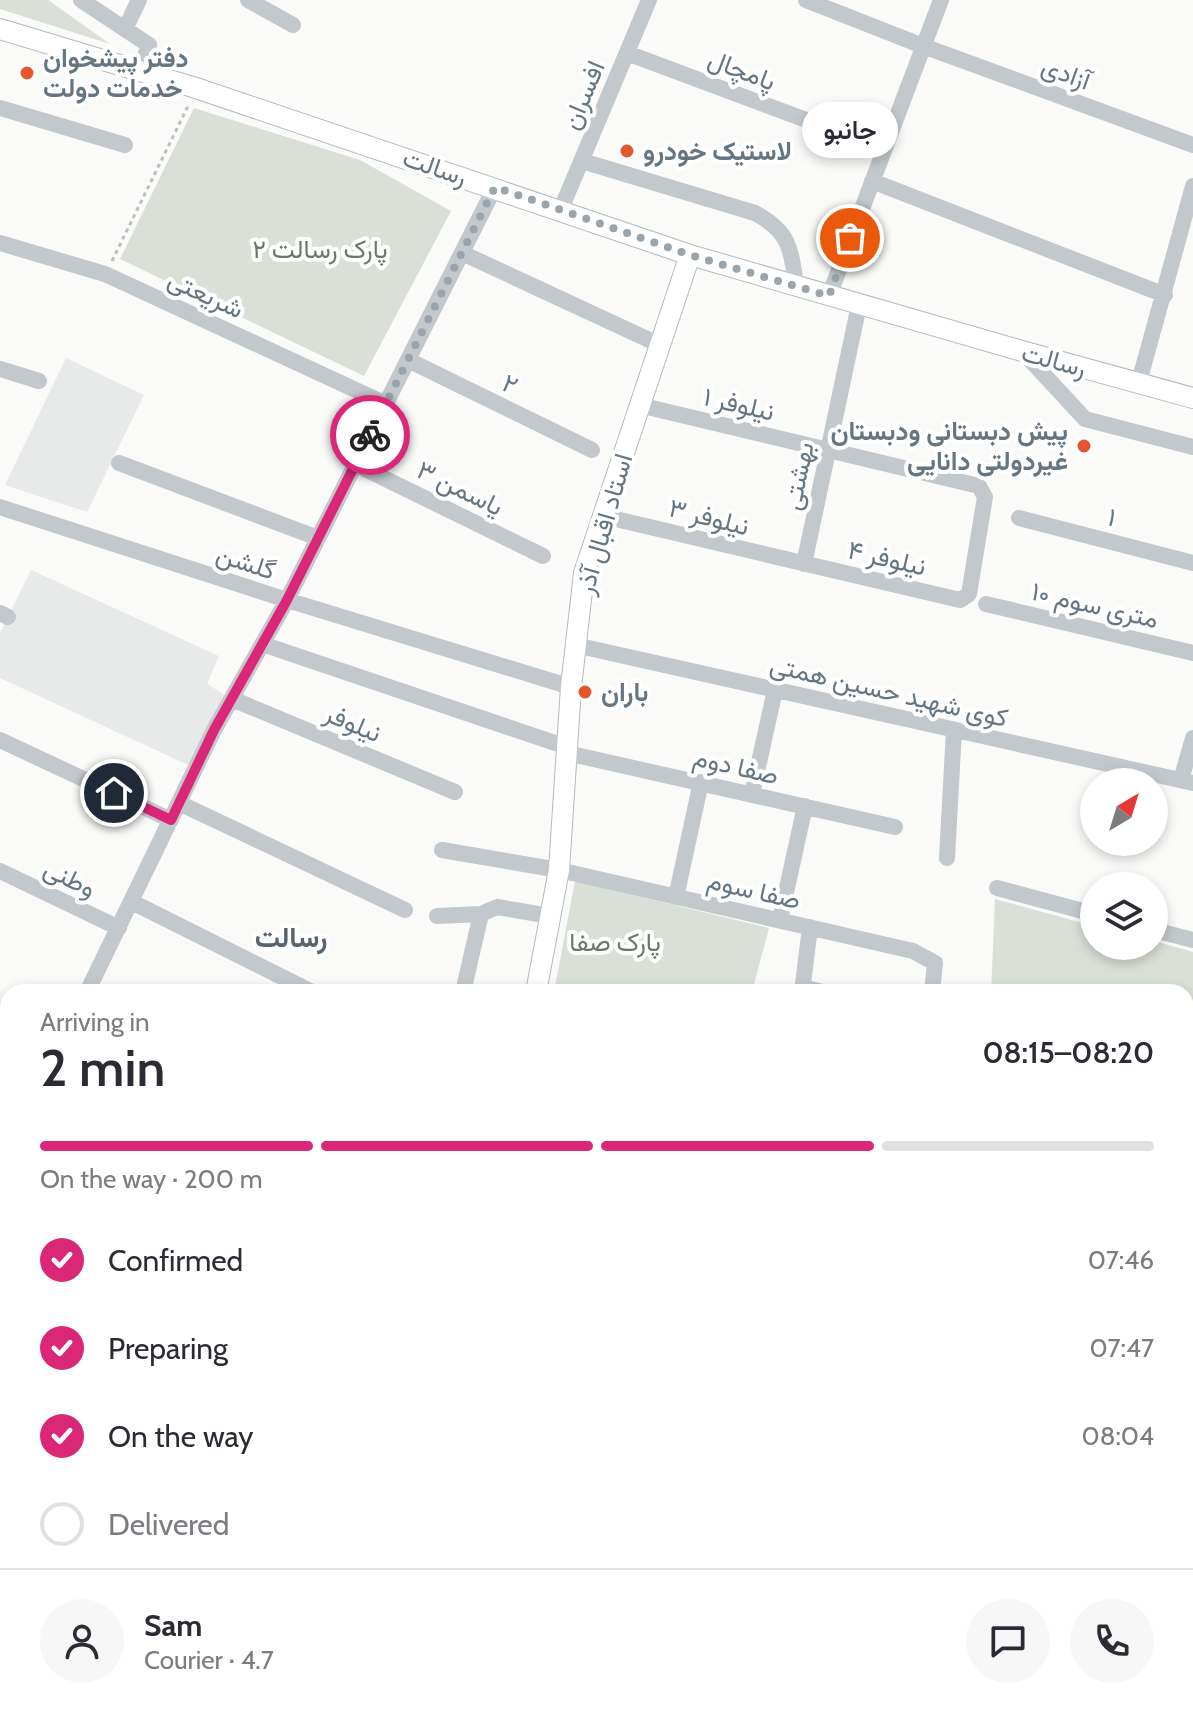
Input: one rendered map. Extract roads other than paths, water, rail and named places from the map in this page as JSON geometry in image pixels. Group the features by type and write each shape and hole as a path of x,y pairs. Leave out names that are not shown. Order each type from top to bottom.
{"main road":[{"name":"رسالت","path":"0,29 196,88 690,255 1193,398"},
{"name":"استاد اقبال آذر","path":"537,984 559,870 571,687 584,573 690,255"}],"street":[{"path":"81,0 149,45 139,71"},
{"path":"125,29 139,0"},
{"path":"248,0 293,25"},
{"name":"افسران","path":"561,209 649,0"},
{"name":"آزادی","path":"806,0 1193,145"},
{"path":"829,296 941,0"},
{"name":"پامچال","path":"627,53 884,149"},
{"path":"0,108 125,145"},
{"path":"582,161 755,213 776,225 792,254 796,286"},
{"path":"872,181 1165,295"},
{"path":"1139,382 1193,186"},
{"path":"91,984 179,803 287,600 495,187"},
{"name":"شریعتی","path":"0,243 105,274 386,404"},
{"path":"462,253 660,345"},
{"name":"بهشتی","path":"804,564 859,305"},
{"path":"1022,351 1085,419 1193,447"},
{"name":"۲","path":"408,360 592,450"},
{"path":"0,369 39,381"},
{"name":"نیلوفر ۱","path":"639,405 979,486 985,497 969,594 960,600"},
{"path":"119,463 318,538"},
{"name":"یاسمن ۳","path":"355,464 543,556"},
{"name":"گلشن","path":"0,507 287,600 571,687"},
{"name":"نیلوفر ۳","path":"603,516 804,564"},
{"name":"۱","path":"1019,518 1193,563"},
{"name":"نیلوفر ۴","path":"804,564 960,600"},
{"name":"۱۰ متری سوم","path":"986,604 1193,653"},
{"name":"صفا دوم","path":"262,644 567,750 895,827"},
{"name":"کوی شهید حسین همتی","path":"575,645 1187,782"},
{"path":"752,794 775,690"},
{"name":"نیلوفر","path":"232,699 455,792"},
{"path":"947,858 954,730"},
{"path":"1187,782 1193,738"},
{"path":"0,740 171,820"},
{"path":"676,897 701,782"},
{"path":"179,803 405,910"},
{"path":"780,920 805,806"},
{"name":"صفا سوم","path":"442,850 559,870 913,951 935,963 933,984"},
{"name":"وطنی","path":"0,871 119,928"},
{"path":"997,888 1080,910"},
{"path":"132,902 296,984"},
{"path":"437,916 481,914 497,907 550,916"},
{"path":"465,984 481,914"},
{"path":"804,984 810,927"},
{"path":"1168,934 1193,940"}],"place":[{"name":"دفتر پیشخوان خدمات دولت","path":"27,73"},
{"name":"لاستیک خودرو","path":"627,151"},
{"name":"جانبو","path":"850,238"},
{"name":"پیش دبستانی ودبستان غیردولتی دانایی","path":"1084,446"},
{"name":"باران","path":"585,692"}],"district":[{"name":"رسالت","path":"291,937"}],"park label":[{"name":"پارک رسالت ۲","path":"320,249"},
{"name":"پارک صفا","path":"615,942"}]}
